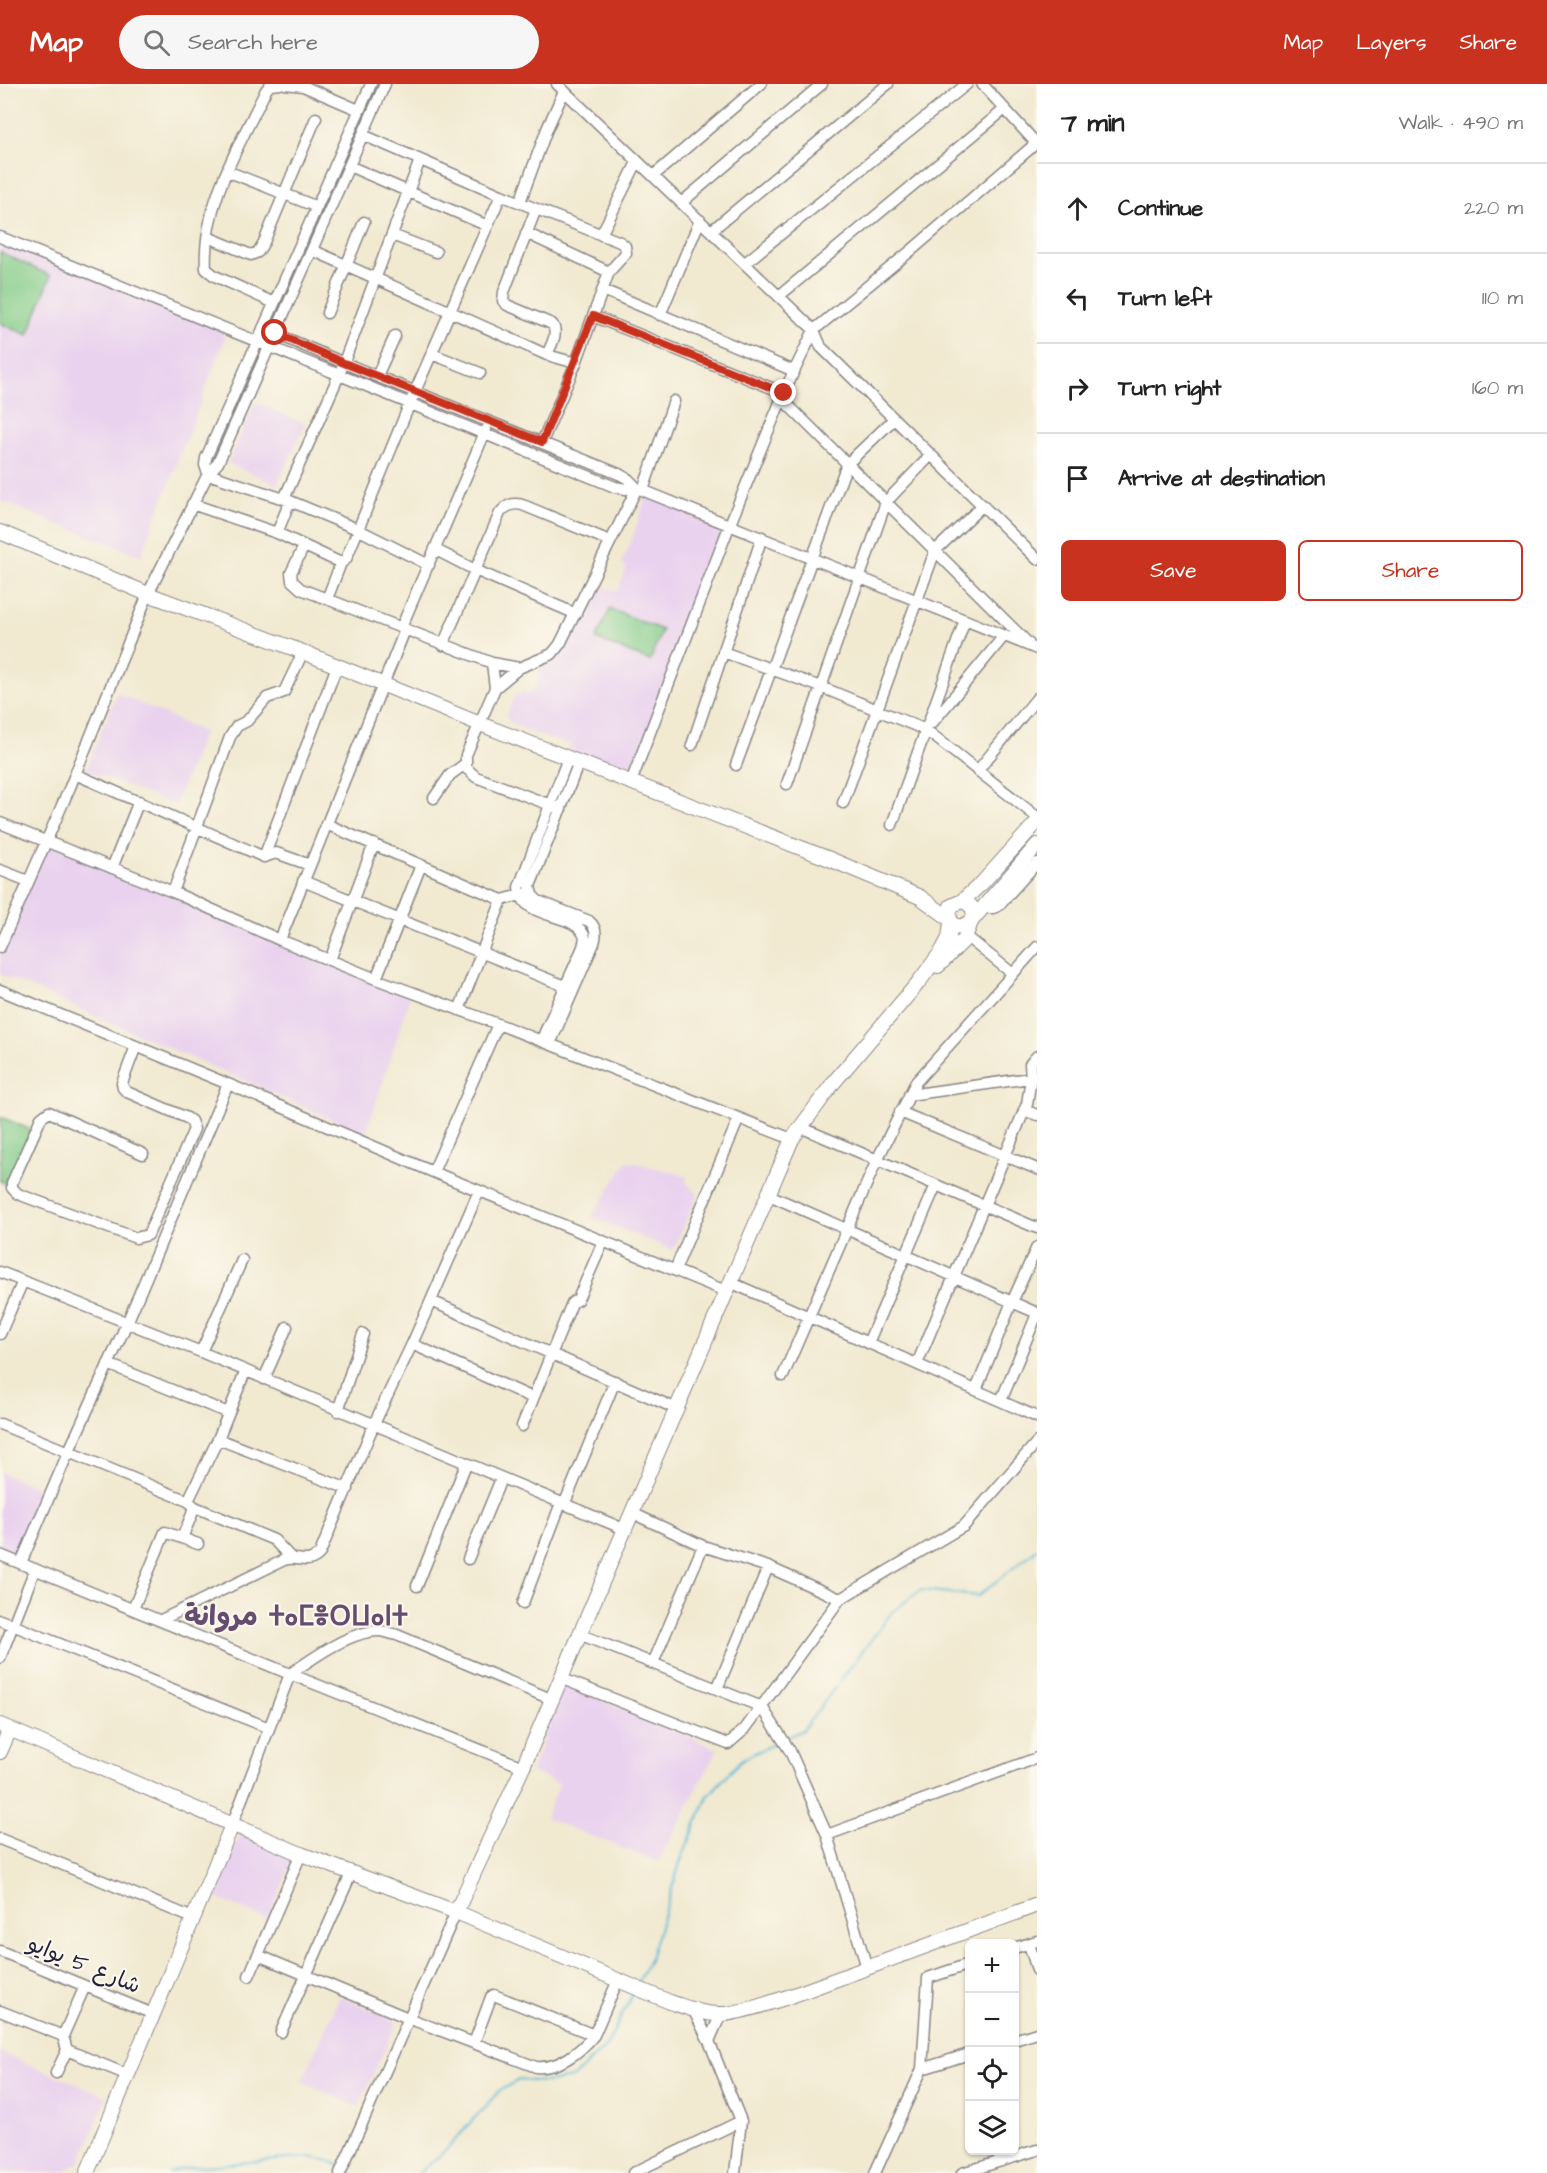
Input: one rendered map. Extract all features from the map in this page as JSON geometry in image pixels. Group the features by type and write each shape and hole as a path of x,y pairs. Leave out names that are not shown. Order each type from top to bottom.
{"main road":[{"path":"0,532 148,594 303,652 480,724 826,858 920,897 961,927 972,921 1037,845"},
{"path":"456,1912 523,1767 796,1133 834,1082 918,983 945,947 949,938 949,910 988,877 1036,814"},
{"path":"918,983 949,957 966,937 972,921 972,908 966,902 920,897"},
{"path":"0,1752 5,1727 301,1854 456,1912 649,1993 693,2009 721,2014 771,2003 1037,1905"},
{"path":"87,2173 232,1825"}],"street":[{"path":"274,303 215,276 206,269 207,237 211,214 227,171 266,90 270,85 280,84"},
{"path":"285,84 303,86 359,110"},
{"path":"208,474 205,465 206,458 371,84"},
{"path":"0,947 75,774 148,594 208,474 218,463 385,84"},
{"path":"653,176 761,84"},
{"path":"681,203 822,84"},
{"path":"711,231 888,84"},
{"path":"745,263 967,84"},
{"path":"631,782 730,524 783,396 814,330 1034,146 1035,142 982,84"},
{"path":"520,202 561,88 814,330 821,347 1037,559"},
{"path":"779,296 1005,109"},
{"path":"207,237 251,255 258,252 316,118"},
{"path":"363,135 625,246 626,253 609,272 576,363 542,442"},
{"path":"277,533 287,500 344,363 420,160"},
{"path":"601,235 638,162"},
{"path":"349,166 488,226"},
{"path":"227,171 316,207"},
{"path":"327,599 501,195"},
{"path":"536,209 504,292 503,301 507,305 552,324 555,334 547,355"},
{"path":"660,315 700,220"},
{"path":"327,313 364,222"},
{"path":"526,233 609,272"},
{"path":"392,235 436,252"},
{"path":"0,237 615,487 638,488"},
{"path":"312,250 547,355 576,363"},
{"path":"603,290 794,371"},
{"path":"593,316 783,396 847,464 1035,648"},
{"path":"263,328 624,476 638,488 1035,648"},
{"path":"377,376 395,336"},
{"path":"432,354 480,373"},
{"path":"561,809 472,775 465,764 466,755 495,688 519,668 552,654 560,644 638,488 674,401"},
{"path":"736,765 847,464 894,418"},
{"path":"280,940 403,629 490,420"},
{"path":"787,784 886,502 931,455"},
{"path":"208,474 287,500 357,529 429,565"},
{"path":"192,504 277,533 341,563"},
{"path":"443,645 504,508 514,504 525,506 610,541"},
{"path":"843,803 935,551 983,505"},
{"path":"692,745 762,537"},
{"path":"304,546 291,573 292,581 300,589 492,663 519,668"},
{"path":"436,550 475,570 576,614"},
{"path":"892,825 965,620"},
{"path":"926,730 1004,636"},
{"path":"723,651 821,687 926,730 1036,814"},
{"path":"173,892 230,737 237,726 247,721 267,699 284,692 303,652"},
{"path":"492,663 495,688"},
{"path":"264,857 337,666"},
{"path":"978,770 1037,698"},
{"path":"546,1043 565,986 584,943 584,934 578,927 529,906 526,894 519,883 550,804 574,760"},
{"path":"526,894 561,809 574,760"},
{"path":"434,798 443,782 465,764"},
{"path":"75,774 264,857 276,853 310,866"},
{"path":"112,868 139,801"},
{"path":"0,823 173,892 375,979 498,1024 740,1119 796,1133 877,1160 1037,1227"},
{"path":"326,824 502,900 526,894 589,921 596,933 594,943 546,1043"},
{"path":"330,960 374,844"},
{"path":"984,908 997,907 1037,863"},
{"path":"375,979 421,865"},
{"path":"0,870 28,881"},
{"path":"303,881 565,986"},
{"path":"459,1010 502,900"},
{"path":"966,937 1013,974"},
{"path":"783,1376 877,1160 916,1082 1037,947"},
{"path":"0,990 603,1242 809,1317 1037,1417"},
{"path":"433,1172 498,1024"},
{"path":"136,1046 122,1083 123,1088 127,1092 188,1118 194,1129 148,1235 136,1238 16,1192 12,1188 12,1183 41,1118 49,1112 143,1154"},
{"path":"917,1364 1024,1110 1034,1078 1030,1064 1037,1056"},
{"path":"909,1095 1034,1078"},
{"path":"21,1563 127,1323 228,1084"},
{"path":"1024,1110 1037,1115"},
{"path":"900,1112 1037,1169"},
{"path":"675,1270 740,1119"},
{"path":"868,1343 936,1185"},
{"path":"0,1424 274,1540 291,1558 305,1561 315,1558 320,1553 374,1424 480,1191"},
{"path":"769,1195 1037,1314 1001,1401"},
{"path":"522,1426 572,1303 578,1299 603,1242"},
{"path":"976,1390 1037,1247"},
{"path":"201,1353 242,1260"},
{"path":"0,1272 374,1424 624,1529"},
{"path":"0,1334 23,1281"},
{"path":"431,1301 677,1409"},
{"path":"264,1379 287,1328"},
{"path":"338,1411 363,1334"},
{"path":"412,1344 533,1398"},
{"path":"108,1364 228,1413"},
{"path":"182,1538 191,1504 245,1372"},
{"path":"523,1603 615,1382"},
{"path":"218,1439 348,1489"},
{"path":"560,1678 728,1744 746,1729 840,1599 964,1526 1037,1442"},
{"path":"417,1586 466,1464"},
{"path":"468,1559 501,1479"},
{"path":"632,1513 703,1546 768,1568 840,1599"},
{"path":"133,1609 165,1532 198,1544"},
{"path":"653,1663 703,1546"},
{"path":"0,1555 523,1767"},
{"path":"161,1620 291,1558"},
{"path":"717,1689 768,1568"},
{"path":"0,1658 35,1569"},
{"path":"0,1620 269,1728"},
{"path":"232,1825 290,1674 350,1638 381,1631 397,1635 551,1698"},
{"path":"579,1634 762,1707 790,1751 828,1835 867,1968"},
{"path":"828,1835 1037,1758"},
{"path":"0,1839 193,1918"},
{"path":"249,1976 301,1854"},
{"path":"281,2032 351,1874"},
{"path":"340,2173 456,1912"},
{"path":"1033,1942 1037,1970"},
{"name":"شارع 5 يوايو","path":"0,1951 153,2014"},
{"path":"258,1955 408,2018 523,2063 546,2068 557,2065 586,2045 594,2035 618,1980"},
{"path":"874,2173 922,2069 928,1977 965,1965"},
{"path":"56,2073 67,2049 63,2036 85,1986"},
{"path":"474,2043 491,1997 494,1995 594,2035"},
{"path":"693,2009 709,2041 741,2121 735,2173"},
{"path":"0,2011 63,2036"},
{"path":"709,2041 721,2014"},
{"path":"1019,2038 1037,2033"},
{"path":"67,2049 128,2075"},
{"path":"922,2069 965,2055"},
{"path":"633,2173 741,2121"},
{"path":"962,2173 1037,2150"}],"shaded area":[{"path":"0,239 219,326 225,338 141,556 0,501"},
{"path":"255,402 305,424 277,485 228,463"},
{"path":"647,495 726,530 632,770 572,755 570,744 546,738 522,728 511,723 506,717 514,698 522,692 530,693 536,687 540,668 557,658 570,636 578,628 596,585 618,591 627,567 621,563"},
{"path":"117,693 204,732 175,805 86,770"},
{"path":"46,842 410,997 366,1134 0,974 0,947"},
{"path":"627,1161 684,1175 687,1177 686,1182 698,1194 673,1250 592,1217"},
{"path":"0,1472 43,1490 16,1554 0,1548"},
{"path":"564,1684 718,1749 658,1862 545,1818 560,1784 531,1772"},
{"path":"241,1833 295,1854 268,1920 214,1897"},
{"path":"340,1996 397,2022 358,2107 302,2081"},
{"path":"0,2052 107,2097 81,2161 61,2173 0,2173"}],"green space":[{"path":"0,252 51,276 28,335 0,323"},
{"path":"610,609 662,630 650,661 596,639"},
{"path":"1,1117 31,1130 8,1185 0,1181"}],"waterway":[{"path":"787,1737 803,1730 892,1612 921,1590 978,1596 1037,1549"},
{"path":"638,1982 650,1958 681,1860 708,1796 741,1760 779,1741"},
{"path":"419,2173 447,2149 500,2090 519,2080 547,2082 572,2078 607,2045 633,1993"},
{"path":"169,2173 192,2167 309,2157 330,2161 340,2166"},
{"path":"345,2169 352,2173"}],"district":[{"name":"مروانة ⵜⴰⵎⴻⵔⵡⴰⵏⵜ","path":"296,1616"}],"route":[{"path":"275,333 542,442 576,363 593,316 784,393"}]}
